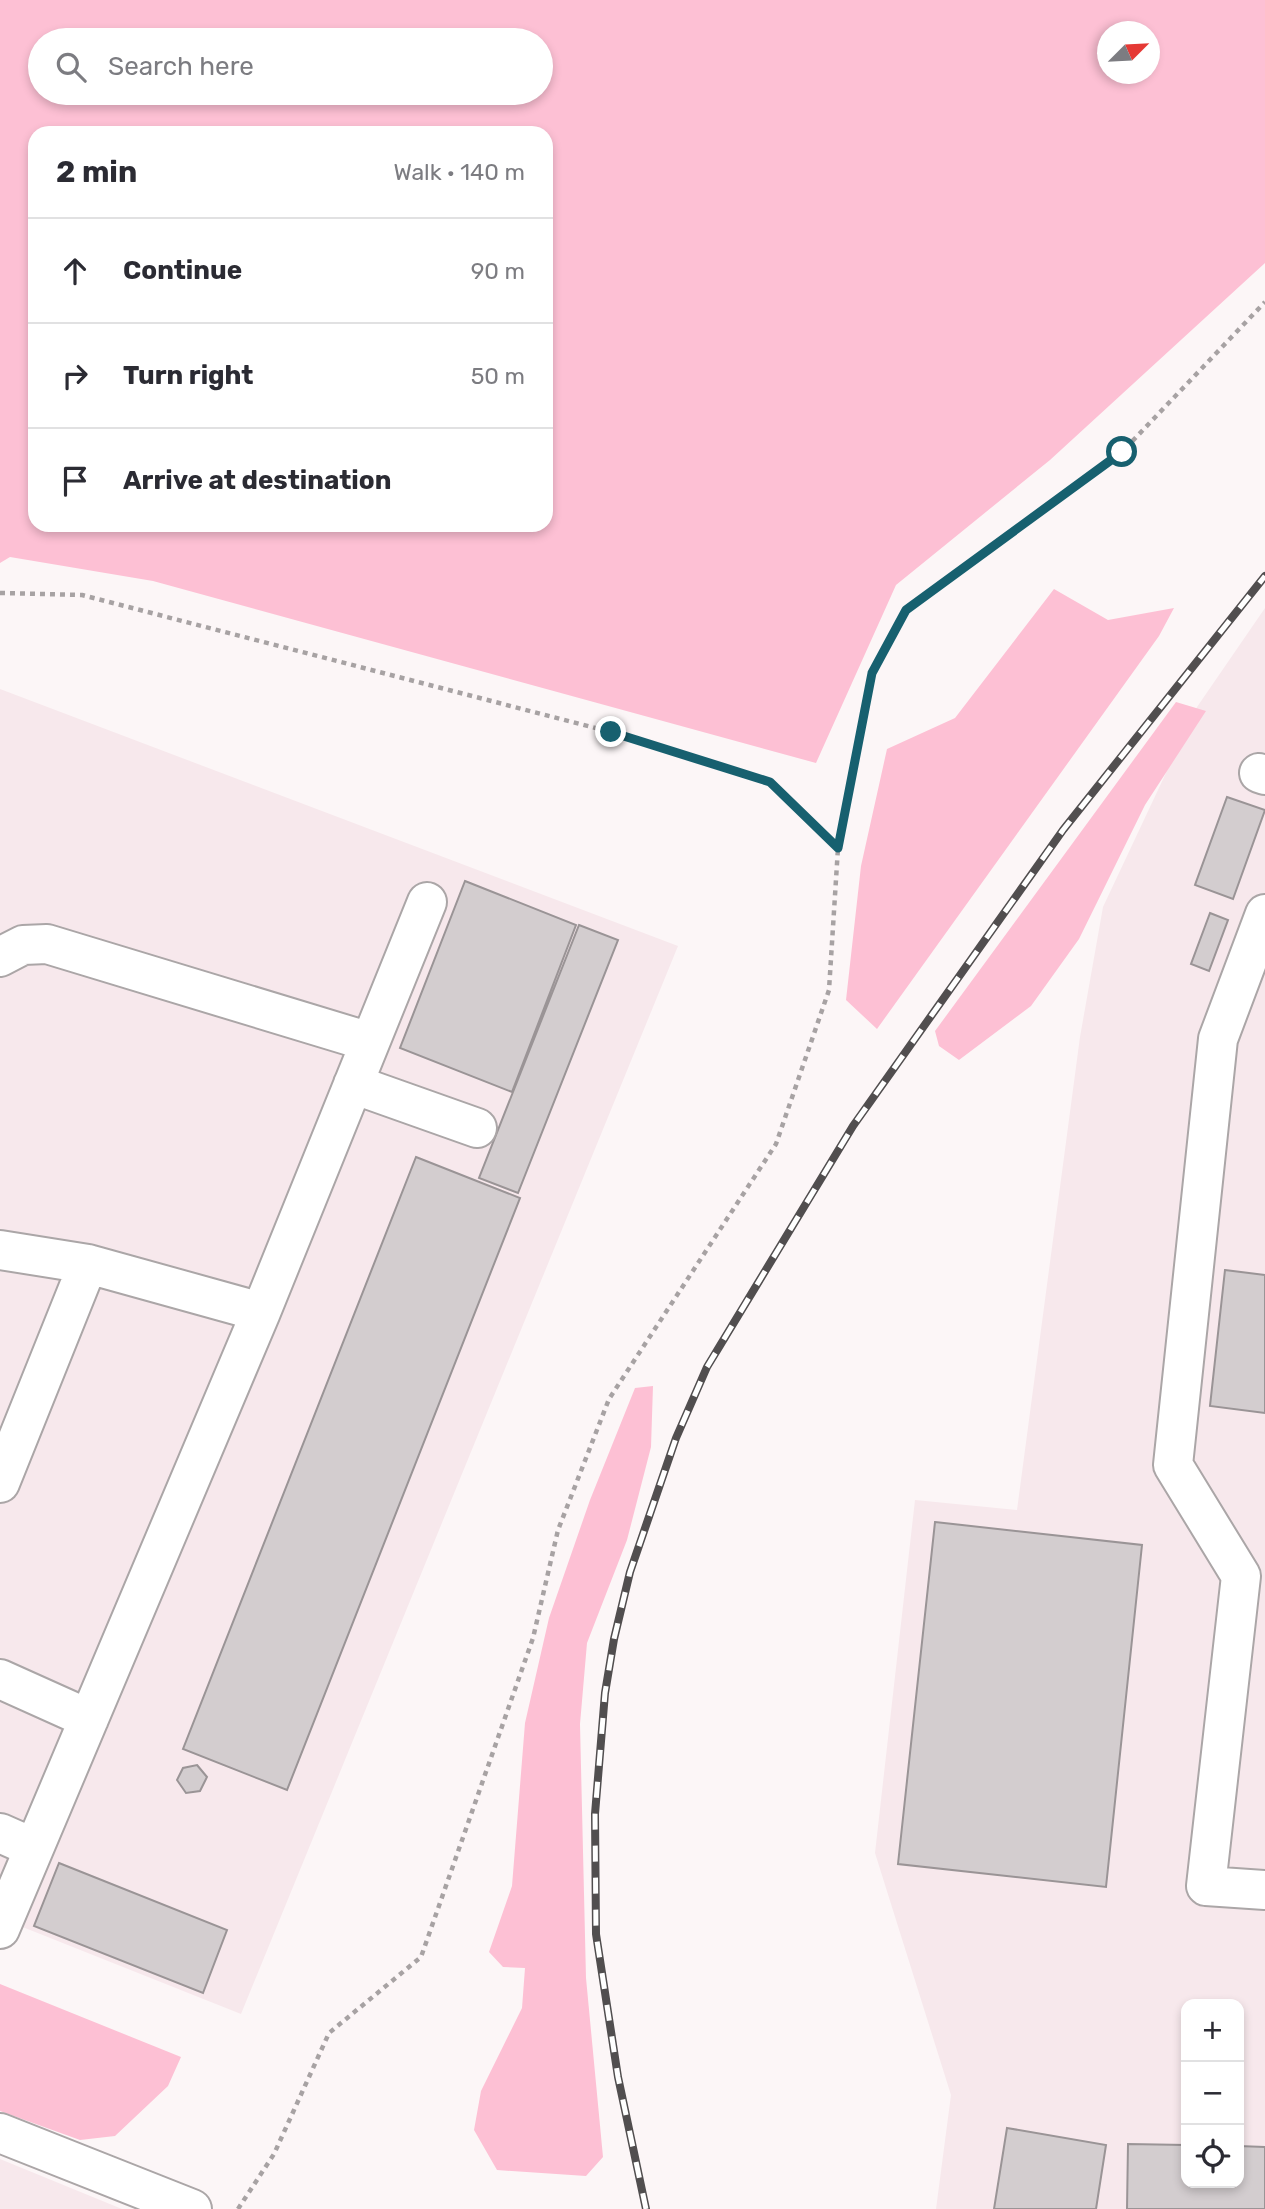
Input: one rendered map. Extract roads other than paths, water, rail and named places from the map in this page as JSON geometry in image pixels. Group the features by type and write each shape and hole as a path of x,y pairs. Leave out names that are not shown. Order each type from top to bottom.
{"street":[{"path":"0,1929 17,1841 89,1719 261,1312 426,902"},
{"path":"1262,934 1218,1039 1173,1465 1241,1576 1206,1886 1265,1890"},
{"path":"0,957 23,945 47,944 370,1042"},
{"path":"353,1084 477,1128"},
{"path":"0,1250 88,1265 261,1312"},
{"path":"0,1483 88,1265"},
{"path":"0,1679 89,1719"},
{"path":"0,2133 192,2209"}],"railway":[{"path":"646,2209 618,2077 596,1934 595,1814 605,1693 614,1639 630,1572 676,1438 707,1367 853,1126 1063,830 1265,576"}]}
